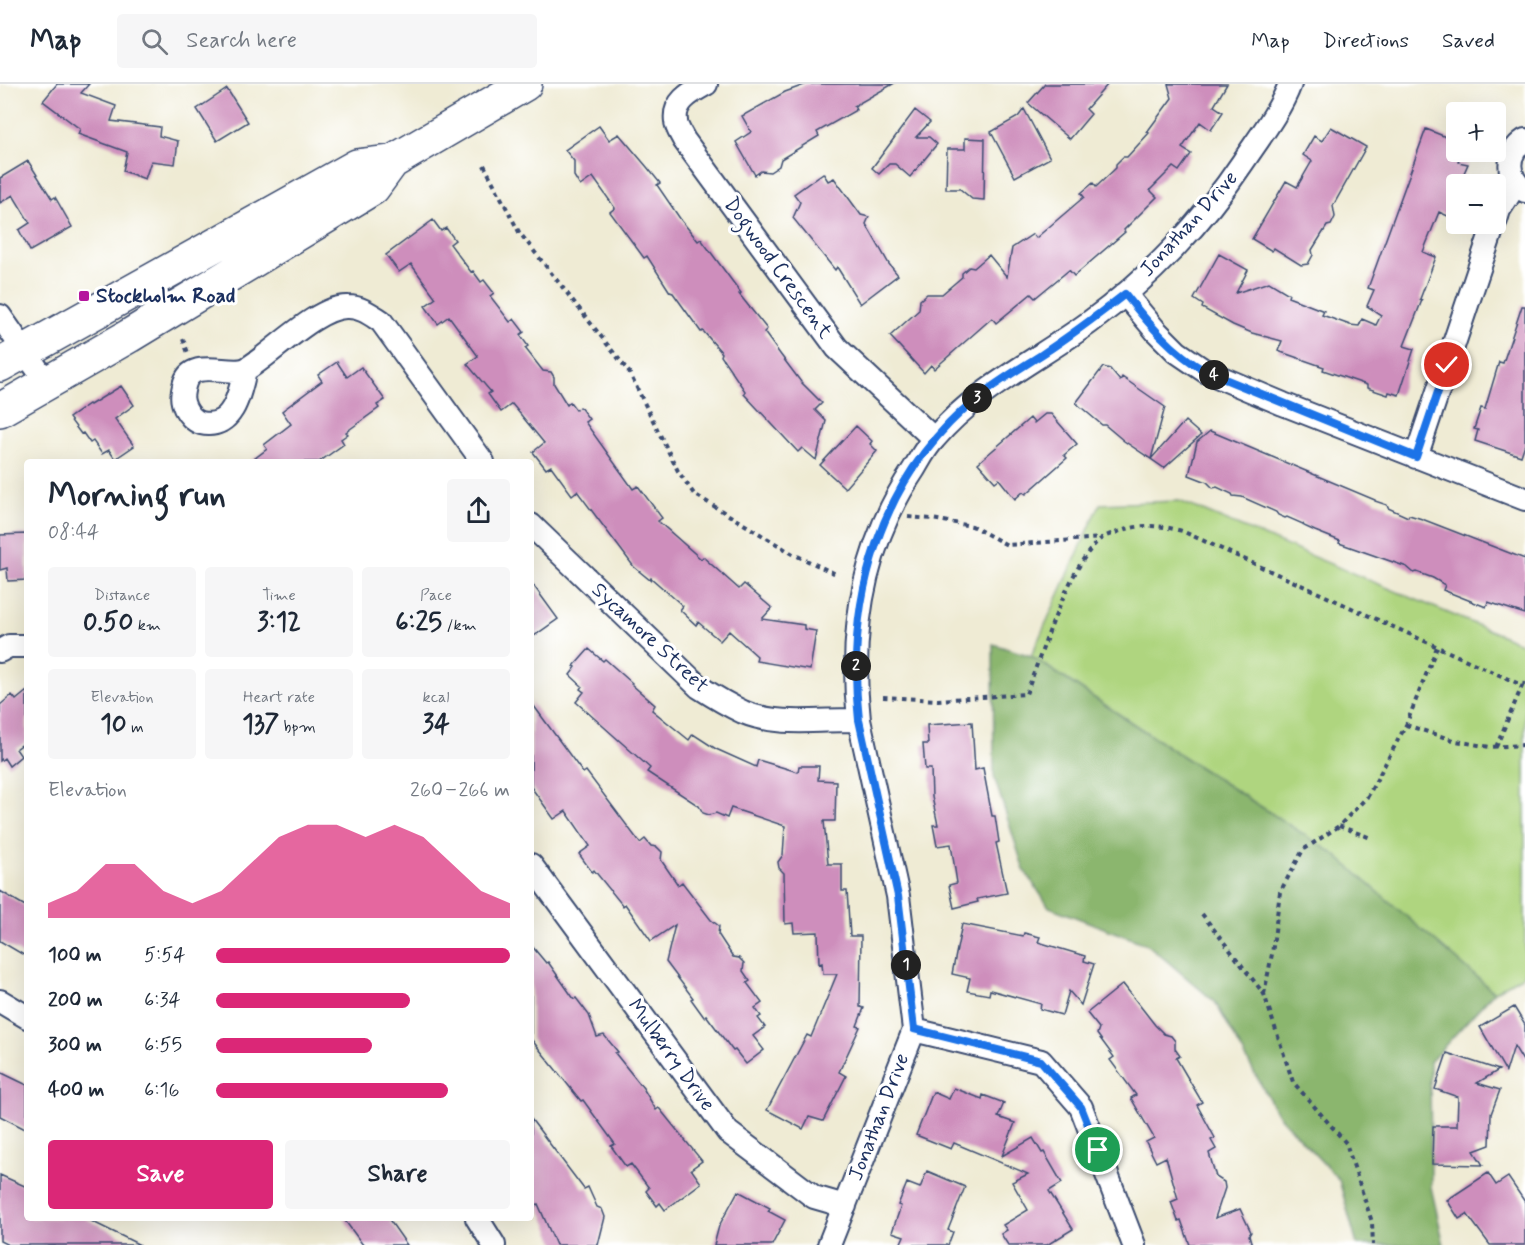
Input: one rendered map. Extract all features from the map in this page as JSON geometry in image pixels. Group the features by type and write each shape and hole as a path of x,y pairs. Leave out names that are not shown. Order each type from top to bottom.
{"main road":[{"path":"0,410 372,188 392,162 525,84"},
{"path":"12,358 357,166 392,162"}],"street":[{"name":"Dogwood Crescent","path":"706,84 685,96 677,108 676,121 684,140 837,348 934,439"},
{"name":"Jonathan Drive","path":"829,1245 914,1029 898,896 859,720 856,696 858,611 874,546 901,488 934,439 977,398 1091,321 1125,294 1166,255 1226,186 1259,138 1290,84"},
{"path":"1506,203 1521,187 1511,176 1509,166 1515,148 1525,140"},
{"path":"1416,457 1491,234"},
{"path":"1125,294 1170,345 1191,363 1205,371 1416,457 1525,498"},
{"path":"245,370 324,312 346,306 363,309 381,321 481,459"},
{"path":"0,316 12,358 47,383"},
{"name":"Sycamore Street","path":"534,528 699,687 721,701 745,713 765,719 859,720"},
{"path":"0,651 9,646 24,646"},
{"name":"Mulberry Drive","path":"534,870 728,1132 814,1197 845,1206"},
{"path":"0,1002 24,1015"},
{"path":"914,1029 1041,1061 1081,1107 1134,1245"},
{"path":"479,1221 494,1245"}],"path":[{"path":"484,165 519,232 629,372 678,471 694,494 793,554 838,575"},
{"path":"902,515 972,526 1007,544 1102,538 1132,526 1166,526 1182,531 1517,683 1524,684 1496,747"},
{"path":"883,697 938,700 1026,694 1057,612 1081,561 1102,538"},
{"path":"1264,994 1280,892 1303,850 1339,825 1368,796 1406,725 1437,647"},
{"path":"1406,725 1456,741 1496,747 1525,745"},
{"path":"1339,825 1371,838"},
{"path":"1202,914 1264,994 1293,1082 1346,1143 1372,1222 1373,1245"}],"green space":[{"path":"1179,501 1525,645 1525,974 1494,992 1333,853 1031,656 1100,504"},
{"path":"993,644 1031,656 1333,853 1494,992 1430,1062 1431,1187 1444,1245 1357,1245 1339,1180 1278,1115 1215,1002 1148,945 1049,907 1024,870 994,777"}],"building":[{"path":"57,84 89,84 81,93 116,106 111,121 160,127 159,136 178,141 175,164 151,161 145,179 123,171 127,152 78,134 80,129 43,101"},
{"path":"807,84 893,84 854,106 856,110 817,132 819,136 781,159 779,166 770,172 761,171 755,175 736,142 751,132 742,116 785,92"},
{"path":"1045,84 1108,84 1086,109 1091,114 1070,139 1028,103"},
{"path":"1168,84 1227,84 1214,106 1223,112 1211,130 1200,122 1182,148 1191,154 1179,171 1173,167 1150,190 1157,197 1124,230 1125,232 1074,276 1069,270 1035,298 1031,294 996,323 992,318 934,369 931,365 924,373 890,336 919,310 920,300 927,294 942,294 962,277 962,273 969,267 974,268 989,255 1007,277 1012,248 1033,234 1036,238 1084,197 1081,193 1093,183 1096,187 1116,168 1116,164 1123,157 1127,157 1149,133 1147,132 1172,98"},
{"path":"227,89 248,122 217,141 197,109"},
{"path":"1024,109 1050,158 1015,177 991,132 1018,117"},
{"path":"915,110 930,122 916,137 929,137 937,144 910,177 895,164 889,164 879,174 872,168"},
{"path":"599,126 609,140 619,134 660,183 657,185 681,220 698,241 701,239 741,293 739,294 767,329 764,332 780,354 801,382 822,403 815,410 826,421 816,460 802,448 798,452 744,394 745,391 721,356 722,353 703,331 701,332 670,292 647,256 644,258 610,212 615,208 593,177 580,186 574,176 574,161 565,150"},
{"path":"1331,127 1366,147 1333,206 1335,217 1331,225 1327,226 1312,250 1313,255 1308,264 1301,265 1274,248 1272,251 1252,239 1286,181 1297,187 1312,161 1303,155 1314,136 1322,141"},
{"path":"1426,129 1446,137 1446,162 1468,164 1464,174 1446,174 1446,215 1439,212 1423,252 1436,257 1404,346 1414,349 1399,395 1389,392 1388,395 1367,388 1367,385 1323,370 1324,367 1278,351 1282,341 1233,325 1202,308 1203,305 1194,299 1219,254 1248,270 1236,293 1269,282 1289,294 1288,297 1324,311 1322,315 1350,325 1359,326 1362,319 1376,325 1381,315 1367,306 1374,290 1368,288"},
{"path":"965,138 985,139 984,200 972,199 960,189 946,189 947,149 965,149"},
{"path":"28,161 52,199 55,197 72,227 30,251 19,230 30,223 13,195 0,203 0,178"},
{"path":"823,173 828,181 834,178 861,215 869,217 866,224 898,275 860,304 837,267 835,270 793,218 800,202 794,194"},
{"path":"433,220 441,231 446,228 455,240 450,244 471,272 473,271 481,282 484,280 494,293 490,296 510,322 514,319 524,332 520,335 528,346 525,348 543,371 551,372 554,384 567,405 570,402 576,410 580,407 589,419 585,422 633,489 638,486 662,518 658,521 739,589 744,584 772,608 762,619 804,625 804,629 816,631 810,670 756,661 757,656 729,631 720,641 698,622 696,625 680,610 683,606 651,578 650,580 634,567 577,491 572,495 551,466 546,469 533,452 544,443 512,404 501,412 488,394 491,392 467,364 478,356 449,316 438,324 425,306 436,298 411,264 399,272 386,255"},
{"path":"1522,306 1525,306 1525,444 1521,456 1475,441 1478,430 1474,429 1481,408 1485,409 1499,362 1503,363"},
{"path":"337,362 347,377 361,367 385,400 377,405 379,408 346,432 348,434 341,439 344,444 323,459 254,459 267,449 264,445 291,424 282,411 322,381 318,375"},
{"path":"1103,367 1110,369 1120,381 1122,377 1165,407 1151,459 1102,425 1076,403"},
{"path":"121,386 134,405 115,419 134,446 115,459 109,450 102,454 93,441 90,443 69,418"},
{"path":"1045,414 1051,414 1077,444 1064,455 1067,458 1026,494 1023,492 1015,499 999,479 995,482 978,463 1030,418 1034,423"},
{"path":"1185,421 1201,435 1164,468 1151,459"},
{"path":"856,426 872,441 870,444 877,451 845,488 820,465"},
{"path":"1210,431 1387,505 1388,508 1408,517 1409,515 1422,519 1525,559 1525,614 1488,602 1486,607 1443,590 1445,585 1433,578 1414,573 1407,567 1339,543 1340,541 1303,524 1278,515 1242,497 1233,496 1217,487 1213,488 1207,482 1189,475 1197,442"},
{"path":"24,534 24,580 8,581 7,568 0,570 0,535"},
{"path":"534,586 558,619 534,636"},
{"path":"589,649 603,661 605,659 632,683 655,705 652,710 689,740 693,734 716,749 756,767 758,760 798,772 799,766 819,766 818,780 836,781 835,821 824,821 828,864 842,864 842,891 847,891 850,936 861,936 860,1007 864,1008 857,1026 860,1027 839,1072 846,1076 823,1121 809,1117 803,1129 767,1110 807,1035 811,1037 837,974 823,974 822,963 819,964 818,932 794,933 793,923 785,924 784,873 779,868 778,862 783,855 785,826 731,808 727,818 716,813 709,815 703,813 699,806 647,772 650,768 576,702 584,692 580,689 582,686 570,675 576,667 574,666"},
{"path":"24,693 24,743 16,749 21,756 9,766 4,758 0,761 0,705 12,695 16,700"},
{"path":"534,706 583,773 586,771 640,843 645,839 651,846 657,847 662,852 661,860 678,885 682,882 711,920 719,926 718,934 733,957 739,958 744,963 743,971 750,981 747,983 762,1003 755,1008 761,1016 758,1018 765,1027 753,1036 764,1050 746,1064 735,1050 733,1051 706,1015 704,1017 666,962 675,925 651,941 625,904 623,906 579,854 590,846 566,811 554,819 534,791"},
{"path":"972,722 975,770 983,768 992,816 995,816 999,842 996,843 1007,893 977,899 978,902 954,908 949,885 957,883 951,844 937,846 933,825 938,825 932,797 931,769 925,769 923,744 928,744 927,725"},
{"path":"0,891 24,905 24,955 0,941"},
{"path":"962,924 1023,936 1024,933 1040,937 1038,942 1085,956 1084,961 1094,964 1081,1005 1069,991 1062,1015 1040,1009 1041,1004 990,990 989,995 967,991 970,978 952,974"},
{"path":"534,949 546,963 548,962 574,999 576,998 589,1015 597,1037 604,1035 618,1052 615,1053 643,1088 656,1110 659,1108 702,1161 691,1169 701,1183 665,1210 660,1203 657,1206 646,1191 649,1188 631,1164 626,1167 611,1146 615,1144 583,1100 581,1101 534,1043"},
{"path":"1123,984 1155,1025 1175,1041 1175,1049 1180,1056 1176,1058 1202,1102 1197,1105 1215,1138 1211,1140 1216,1149 1209,1153 1216,1177 1224,1182 1225,1188 1215,1218 1240,1209 1251,1232 1249,1235 1252,1245 1190,1245 1181,1220 1178,1221 1171,1202 1178,1199 1166,1157 1156,1162 1146,1142 1154,1138 1131,1098 1136,1095 1110,1060 1114,1057 1097,1034 1099,1028 1087,1013"},
{"path":"1514,1007 1525,1025 1525,1064 1514,1046 1506,1072 1480,1027"},
{"path":"1447,1053 1499,1070 1477,1083 1500,1090 1491,1114 1490,1145 1474,1151 1483,1165 1432,1164 1433,1126 1457,1126 1458,1097 1435,1089"},
{"path":"0,1072 24,1084 24,1128 0,1116"},
{"path":"954,1088 982,1099 983,1095 1004,1103 998,1117 1015,1123 1002,1156 1033,1138 1062,1183 1049,1191 1073,1229 1047,1245 1008,1245 1001,1234 1007,1230 1003,1225 1028,1210 1012,1182 1028,1174 954,1143 951,1149 916,1135 933,1092 949,1099"},
{"path":"534,1123 584,1189 588,1187 597,1207 602,1209 605,1217 598,1245 556,1245 538,1204 534,1207"},
{"path":"927,1171 965,1187 948,1230 953,1232 948,1245 900,1245 904,1236 892,1232 901,1206 898,1205 907,1183 920,1188"},
{"path":"1488,1173 1496,1185 1508,1177 1525,1202 1525,1245 1490,1245 1467,1214 1459,1219 1447,1200"},
{"path":"0,1175 24,1186 24,1221 91,1221 140,1245 8,1245 0,1241"},
{"path":"738,1191 770,1208 768,1211 785,1220 772,1245 714,1245 719,1226"},
{"path":"345,1221 390,1221 407,1245 363,1245"}],"place":[{"name":"Stockholm Road","path":"84,296"}],"route":[{"path":"1098,1150 1081,1107 1041,1061 914,1029 898,896 859,720 856,696 858,611 874,546 890,510 901,488 934,439 977,398 1091,321 1125,294 1177,352 1205,371 1416,457 1447,365"}]}
